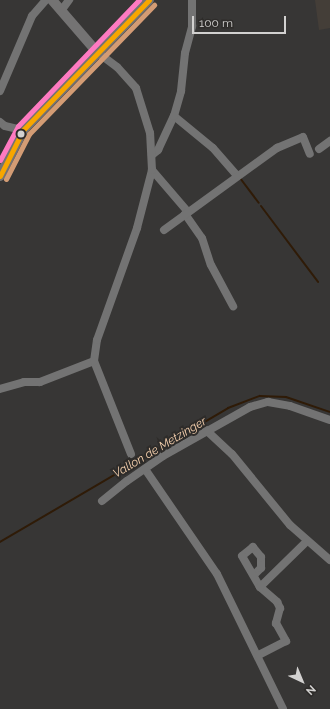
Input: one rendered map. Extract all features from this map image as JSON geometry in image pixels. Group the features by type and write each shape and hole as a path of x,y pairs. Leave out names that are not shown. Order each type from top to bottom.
{"main road":[{"path":"52,0 97,52"},
{"path":"0,176 23,130 97,52 150,0"}],"street":[{"path":"0,91 29,22 46,0"},
{"path":"61,11 69,0"},
{"path":"152,154 158,150 174,116 181,91 185,53 192,26 192,0"},
{"path":"97,52 117,67 136,88 150,133 152,154 152,170 137,228 97,340 94,361 131,454"},
{"path":"174,116 212,148 237,176"},
{"path":"0,122 5,126 23,130"},
{"path":"164,230 277,148 303,137 310,154"},
{"path":"319,149 330,141"},
{"path":"152,170 186,213 202,238 211,265 233,306"},
{"path":"0,389 24,382 40,382 94,361"},
{"path":"102,501 127,481 206,430 250,407 268,402 290,406 330,420"},
{"path":"206,430 232,454 290,525 307,542 330,560"},
{"path":"145,469 217,574 258,655 271,688 283,709"},
{"path":"260,587 307,542"},
{"path":"254,575 260,587 280,608 276,623 286,641 258,655"}],"shaded area":[{"path":"315,0 330,0 330,28 319,30"}],"waterway":[{"path":"240,178 259,203"},
{"path":"261,206 318,282"},
{"name":"Vallon de Metzinger","path":"0,542 228,408 260,396 286,397 330,412"}],"transit line":[{"path":"0,160 18,126 139,0"},
{"path":"0,176 23,130 149,0"},
{"path":"6,179 29,134 154,5"}]}
